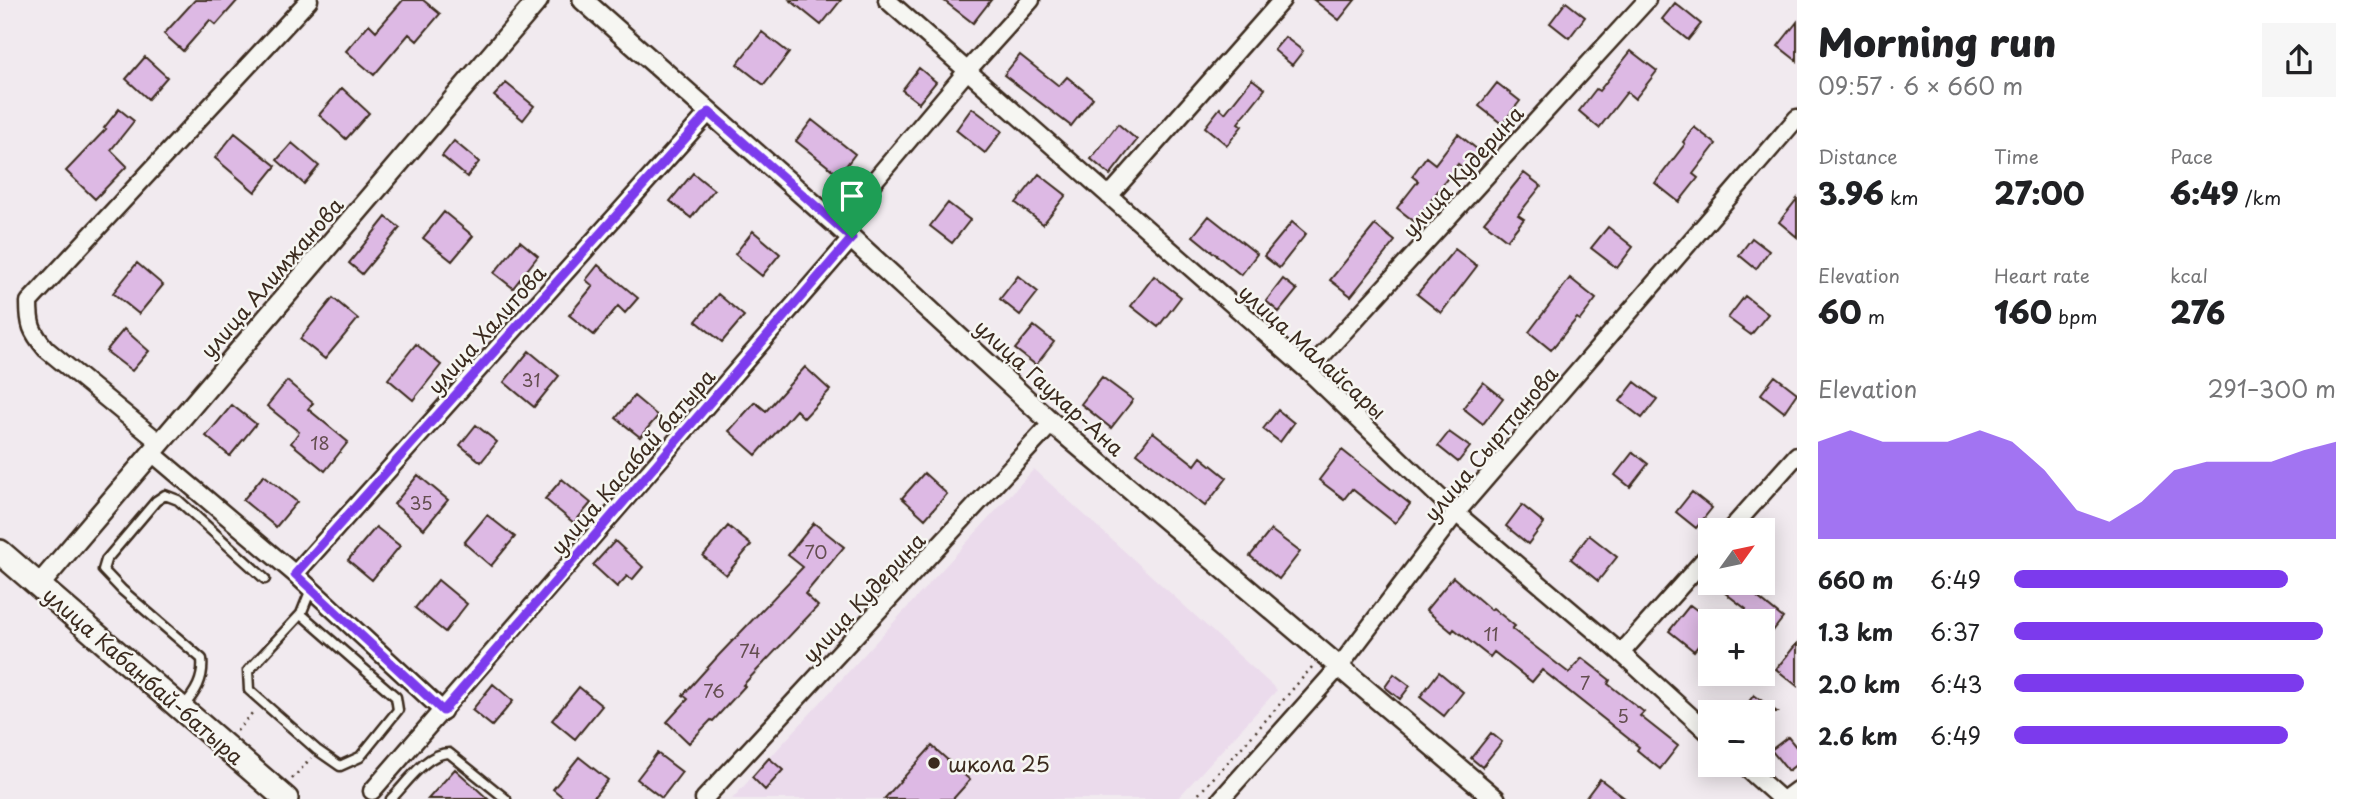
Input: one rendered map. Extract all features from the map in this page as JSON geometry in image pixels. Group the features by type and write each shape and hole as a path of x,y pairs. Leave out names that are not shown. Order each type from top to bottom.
{"main road":[{"name":"улица Кабанбай-батыра","path":"0,552 283,796"}],"street":[{"path":"309,0 29,302 29,323 34,335 46,349 443,711"},
{"name":"улица Алимжанова","path":"40,584 538,0"},
{"name":"улица Гаухар-Ана","path":"583,0 852,238 1052,423 1495,799"},
{"name":"улица Малайсары","path":"887,0 1308,371 1456,513 1621,653 1698,723"},
{"path":"837,225 967,71 1031,0"},
{"path":"1109,196 1282,0"},
{"name":"улица Кудерина","path":"1308,371 1647,0"},
{"name":"улица Халитова","path":"295,574 709,112"},
{"name":"улица Сырттанова","path":"1221,799 1339,667 1456,513 1797,118"},
{"name":"улица Касабай батыра","path":"372,790 852,238"},
{"name":"улица Кудерина","path":"704,799 1052,423"},
{"path":"1741,518 1797,455"},
{"path":"1621,653 1698,567"},
{"path":"1757,777 1783,799 1797,790"}],"lane":[{"path":"182,708 193,695 204,674 202,659 122,590 103,570 106,561 156,501 165,495 178,500 265,579"},
{"path":"301,614 396,696 398,710 360,757 340,766 317,750 249,690 248,671 301,614 311,589"},
{"path":"391,799 439,753 449,753 506,799"}],"path":[{"path":"1194,799 1323,653"},
{"path":"225,745 262,701"},
{"path":"283,796 317,750"}],"shaded area":[{"path":"1034,469 1277,690 1177,799 732,799"}],"building":[{"path":"195,0 238,0 216,25 210,20 183,51 164,34"},
{"path":"403,0 423,0 440,14 417,41 409,34 374,75 346,51 369,24 376,31"},
{"path":"790,0 841,0 821,25"},
{"path":"943,0 991,0 973,23"},
{"path":"1314,0 1355,0 1339,20"},
{"path":"1566,2 1585,17 1569,38 1550,23"},
{"path":"1675,3 1701,24 1688,40 1662,19"},
{"path":"1797,22 1797,61 1778,46"},
{"path":"762,32 789,53 764,85 737,64"},
{"path":"1285,37 1303,51 1292,65 1274,50"},
{"path":"1631,51 1657,71 1635,99 1627,92 1599,128 1579,111"},
{"path":"1020,55 1059,86 1067,77 1093,98 1071,126 1004,75"},
{"path":"145,57 167,77 148,99 126,79"},
{"path":"919,68 936,82 919,103 902,90"},
{"path":"1252,79 1265,89 1238,123 1242,126 1227,145 1205,127 1220,108 1225,113"},
{"path":"506,83 534,106 523,120 494,96"},
{"path":"1497,83 1520,101 1502,124 1479,106"},
{"path":"342,88 369,113 346,139 319,115"},
{"path":"972,108 1002,131 985,153 956,130"},
{"path":"119,109 134,121 111,150 127,166 95,199 66,171 106,129 104,128"},
{"path":"812,120 855,154 839,175 796,141"},
{"path":"1118,124 1137,140 1110,175 1091,159"},
{"path":"1694,127 1716,144 1693,174 1698,178 1679,202 1655,183 1685,144 1683,142"},
{"path":"235,133 276,166 255,192 215,158"},
{"path":"1458,134 1483,154 1468,172 1458,164 1415,222 1397,208 1418,181 1412,176 1426,157 1435,164"},
{"path":"454,141 479,162 467,177 442,156"},
{"path":"292,143 319,166 304,184 277,160"},
{"path":"693,173 714,190 691,218 670,201"},
{"path":"1524,173 1541,186 1518,215 1524,219 1507,240 1484,222"},
{"path":"1039,174 1066,195 1043,224 1016,203"},
{"path":"1797,199 1797,237 1779,222"},
{"path":"948,203 970,220 952,243 930,226"},
{"path":"444,212 473,236 452,261 423,238"},
{"path":"1209,216 1257,254 1241,275 1193,236"},
{"path":"386,217 400,228 362,274 349,263"},
{"path":"1292,222 1306,234 1279,268 1264,256"},
{"path":"1375,225 1395,241 1351,296 1330,280"},
{"path":"1608,227 1633,247 1617,268 1591,248"},
{"path":"753,231 780,254 762,276 735,254"},
{"path":"1752,238 1769,251 1756,269 1739,255"},
{"path":"520,241 538,256 513,288 494,273"},
{"path":"1455,249 1477,266 1441,313 1417,294"},
{"path":"137,263 163,285 139,314 113,293"},
{"path":"598,265 638,298 625,313 618,306 594,335 569,315 593,286 586,280"},
{"path":"1018,276 1038,292 1020,315 1000,299"},
{"path":"1154,276 1181,297 1158,327 1131,306"},
{"path":"1570,278 1596,299 1551,350 1529,332"},
{"path":"1283,279 1297,290 1279,312 1266,301"},
{"path":"718,294 744,316 722,342 696,321"},
{"path":"1745,296 1768,314 1751,335 1728,318"},
{"path":"333,298 358,319 325,359 300,339"},
{"path":"1034,326 1054,342 1036,365 1015,349"},
{"path":"124,329 149,351 132,371 106,351"},
{"path":"416,344 441,365 413,400 388,379"},
{"path":"529,351 559,376 534,407 504,382"},
{"path":"805,367 830,390 804,418 796,410 756,455 729,431 755,402 766,411"},
{"path":"1775,376 1797,393 1784,412 1761,394"},
{"path":"1102,377 1133,400 1111,428 1081,404"},
{"path":"287,381 313,403 308,409 348,442 325,471 291,443 299,432 267,406"},
{"path":"1483,382 1503,398 1483,424 1463,408"},
{"path":"1635,382 1657,399 1642,418 1620,401"},
{"path":"634,396 658,416 640,437 616,418"},
{"path":"232,405 256,424 230,456 206,436"},
{"path":"1278,410 1294,423 1280,442 1263,429"},
{"path":"476,425 497,442 481,462 460,445"},
{"path":"1153,432 1195,465 1201,457 1227,478 1205,506 1137,453"},
{"path":"1449,432 1470,447 1458,462 1438,446"},
{"path":"1342,450 1410,504 1395,523 1352,489 1344,499 1319,480"},
{"path":"1633,452 1648,464 1630,487 1615,475"},
{"path":"924,473 947,494 925,519 902,498"},
{"path":"264,475 297,502 276,527 243,500"},
{"path":"418,475 448,500 424,529 394,504"},
{"path":"562,479 591,503 574,523 545,499"},
{"path":"1692,492 1712,508 1704,518 1698,518 1696,528 1676,512"},
{"path":"1522,505 1544,523 1528,544 1506,526"},
{"path":"487,515 515,537 491,566 464,543"},
{"path":"814,523 844,547 805,594 818,606 743,685 745,686 713,721 689,743 667,722 688,699 683,695 803,567 788,555"},
{"path":"728,526 751,545 726,575 703,556"},
{"path":"376,527 400,546 372,580 348,560"},
{"path":"1271,530 1300,552 1279,579 1250,556"},
{"path":"1589,535 1617,557 1598,581 1571,559"},
{"path":"615,541 643,567 632,580 627,576 617,587 593,565"},
{"path":"1453,577 1491,610 1493,608 1515,626 1512,629 1569,673 1582,658 1610,680 1608,684 1644,712 1640,716 1678,746 1660,769 1637,750 1639,747 1542,670 1532,682 1494,652 1490,657 1454,629 1452,632 1426,610"},
{"path":"438,580 467,604 445,632 415,608"},
{"path":"1728,595 1755,595 1772,609 1746,609"},
{"path":"1690,605 1698,611 1698,646 1694,651 1669,631"},
{"path":"1775,611 1783,618 1775,628"},
{"path":"1797,643 1797,686 1776,669"},
{"path":"1439,672 1463,692 1444,716 1420,697"},
{"path":"1394,674 1410,686 1400,699 1385,687"},
{"path":"493,684 513,701 492,726 472,710"},
{"path":"579,687 602,706 575,739 552,720"},
{"path":"1491,733 1502,742 1482,767 1471,758"},
{"path":"1788,737 1797,748 1797,764 1788,771 1775,755 1775,747"},
{"name":"школа 25","path":"932,746 970,780 953,799 884,799"},
{"path":"657,753 682,772 662,798 637,779"},
{"path":"579,757 608,780 592,799 565,799 553,789"},
{"path":"769,758 783,770 765,790 752,777"},
{"path":"455,769 488,799 428,799"},
{"path":"1600,779 1626,799 1585,799"}],"place":[{"name":"школа 25","path":"934,763"}],"route":[{"path":"709,112 852,238 443,711 295,574 709,112"}]}
